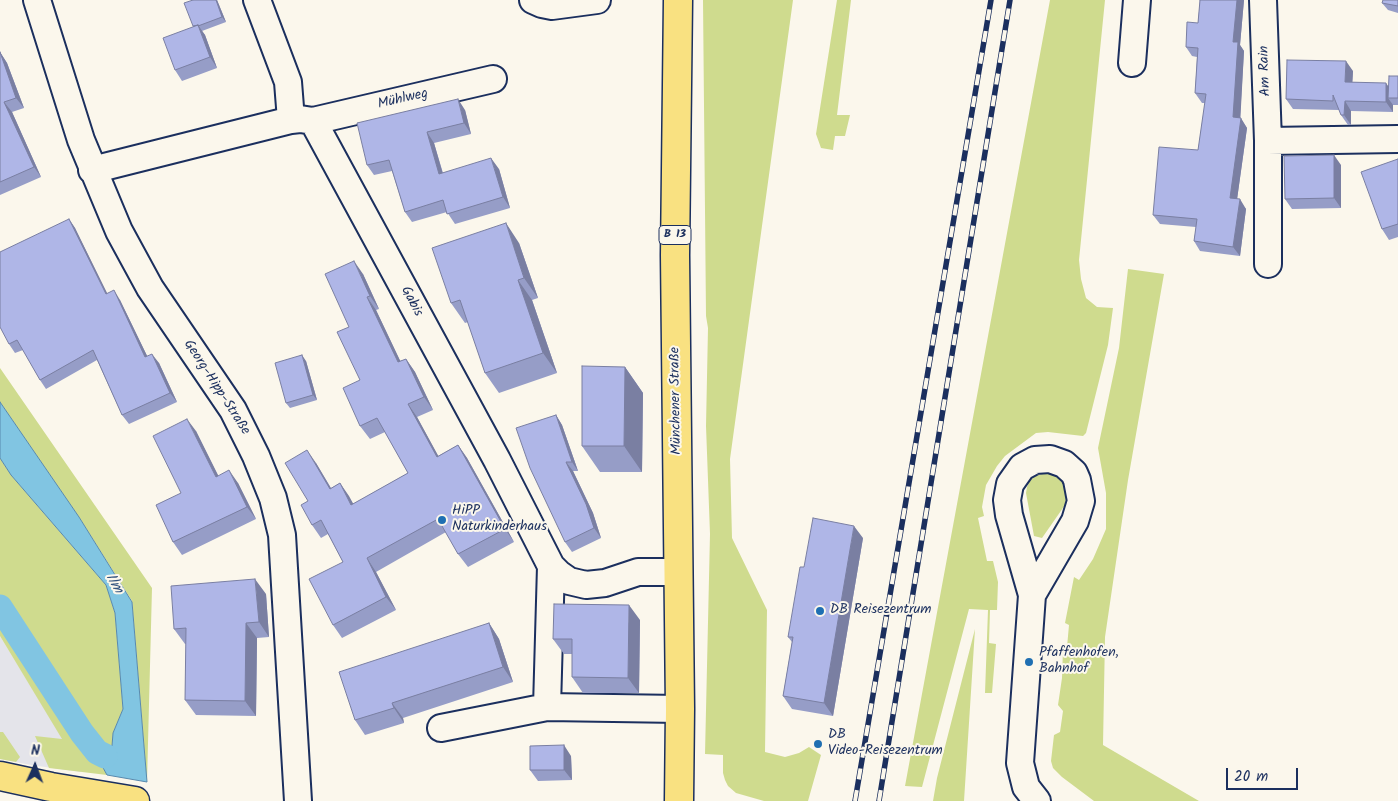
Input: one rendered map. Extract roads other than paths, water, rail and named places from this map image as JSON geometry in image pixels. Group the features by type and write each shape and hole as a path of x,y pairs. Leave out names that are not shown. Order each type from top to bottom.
{"main road":[{"name":"Münchener Straße","path":"678,0 675,246 680,709 679,801"},
{"path":"0,776 49,794 103,796 135,801"}],"street":[{"name":"Georg-Hipp-Straße","path":"37,0 81,140 119,231 150,288 224,396 245,431 273,498 282,535 298,801"},
{"path":"92,170 302,120 258,0"},
{"path":"533,0 552,6 597,0"},
{"path":"1132,63 1137,0"},
{"name":"Am Rain","path":"1263,0 1268,141 1268,264"},
{"name":"Mühlweg","path":"302,120 493,79"},
{"name":"Gabis","path":"302,120 497,460 551,566 570,581 586,585 605,583 638,572 678,572"},
{"path":"1268,141 1398,139"},
{"path":"547,707 551,566"},
{"path":"1032,595 1020,763 1026,787 1037,801"},
{"path":"441,728 547,707 680,709"}],"water":[{"name":"Ilm","path":"0,402 79,517 132,602 147,782 107,775 82,739 82,733 90,733 98,738 101,745 112,746 113,733 123,709 115,613 106,585 11,475 0,458"}],"waterway":[{"path":"0,607 82,733 97,752 105,756"}],"railway":[{"path":"855,801 991,0"},
{"path":"879,801 1010,0"}],"place":[{"name":"HiPP Naturkinderhaus","path":"442,520"},
{"name":"DB Reisezentrum","path":"820,611"},
{"name":"Pfaffenhofen, Bahnhof","path":"1029,662"},
{"name":"DB Video-Reisezentrum","path":"818,744"}]}
